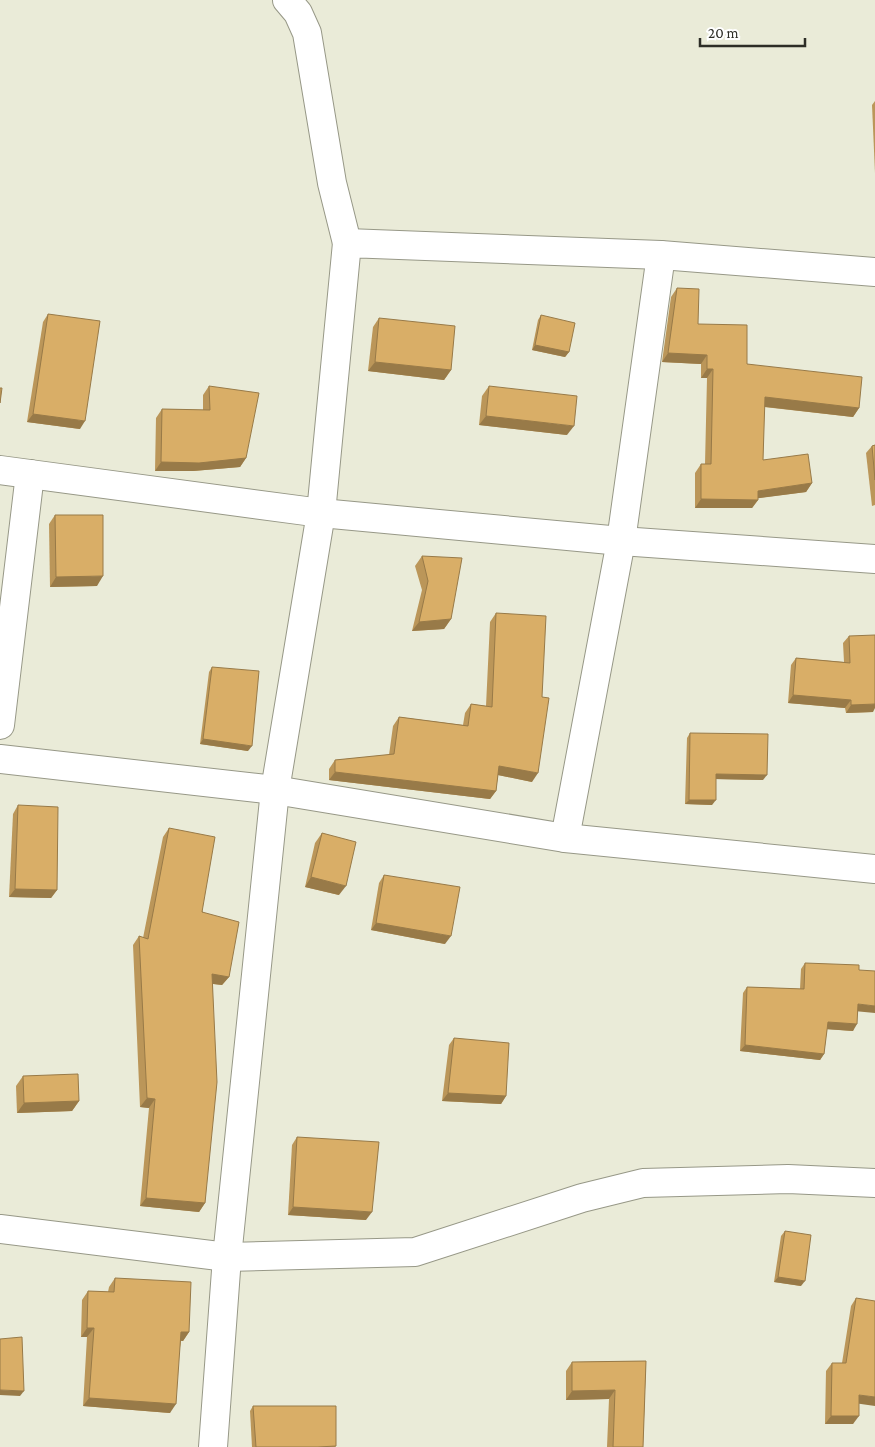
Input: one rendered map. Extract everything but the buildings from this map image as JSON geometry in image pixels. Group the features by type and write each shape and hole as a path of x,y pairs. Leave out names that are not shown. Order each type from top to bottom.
{"street":[{"path":"213,1447 228,1257 275,790 321,513 347,243 332,183 307,34 298,13 287,0"},
{"path":"347,243 661,255 875,272"},
{"path":"565,838 621,541 661,255"},
{"path":"0,470 321,513 621,541 875,559"},
{"path":"0,725 30,474"},
{"path":"0,759 275,790 565,838 875,869"},
{"path":"0,1229 228,1257 415,1252 582,1198 643,1183 788,1179 875,1183"}]}
